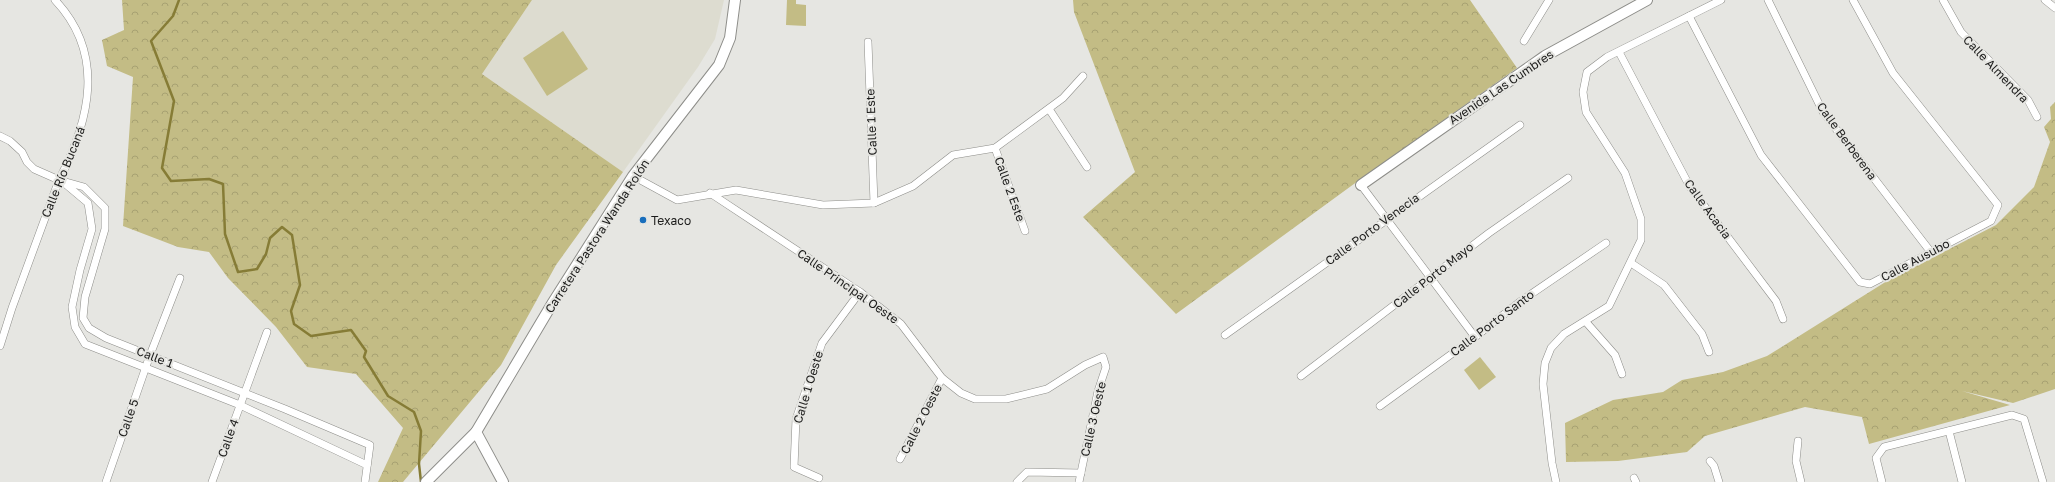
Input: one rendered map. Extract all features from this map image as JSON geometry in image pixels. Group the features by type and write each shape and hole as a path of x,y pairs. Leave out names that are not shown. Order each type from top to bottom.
{"street":[{"name":"Calle Río Bucaná","path":"0,346 12,308 59,180 83,125 89,92 87,67 82,42 69,15 55,0"},
{"name":"Carretera Pastora Wanda Rolón","path":"426,482 476,432 552,304 633,176 719,65 730,38 734,0"},
{"path":"1524,41 1549,0"},
{"name":"Avenida Las Cumbres","path":"1361,185 1545,56 1647,0"},
{"path":"1556,482 1552,463 1543,384 1545,363 1551,348 1564,334 1586,322 1609,306 1641,240 1641,219 1625,172 1586,112 1583,92 1587,72 1619,52 1720,0"},
{"name":"Calle Berberena","path":"1768,0 1824,112 1930,251"},
{"name":"Calle Ausubo","path":"1688,16 1762,155 1860,282 1870,284 1930,251 1992,221 1998,205 1893,73 1853,0"},
{"name":"Calle Almendra","path":"1943,0 1961,32 2028,100 2037,117"},
{"path":"2045,0 2055,8"},
{"name":"Calle 1 Este","path":"868,42 874,203"},
{"name":"Calle Acacia","path":"1619,52 1690,187 1776,301 1783,320"},
{"path":"633,176 677,200 710,193 736,190 823,205 874,203 913,186 953,155 995,148 1063,98 1083,76"},
{"path":"1049,109 1087,167"},
{"name":"Calle Porto Venecia","path":"1225,335 1386,218 1520,125"},
{"name":"Calle 1","path":"0,136 10,141 22,152 26,162 34,169 59,180 84,187 104,208 105,230 85,297 83,318 89,328 97,335 245,393 370,445 365,482"},
{"name":"Calle 2 Este","path":"995,148 1025,231"},
{"name":"Calle Porto Mayo","path":"1301,376 1488,232 1568,178"},
{"name":"Calle 1","path":"59,180 88,203 92,229 80,270 72,307 75,328 85,344 240,405 367,465"},
{"path":"1361,185 1474,337"},
{"name":"Calle Principal Oeste","path":"710,193 860,292 901,324 942,378 961,393 975,399 1006,398 1047,389 1103,357"},
{"name":"Calle Porto Santo","path":"1380,406 1521,301 1606,243"},
{"path":"1631,263 1664,285 1702,334 1709,352"},
{"name":"Calle 5","path":"106,482 150,355 180,278"},
{"name":"Calle 1 Oeste","path":"819,478 794,467 796,419 822,343 860,292"},
{"path":"1586,322 1615,355 1622,374"},
{"name":"Calle 4","path":"212,482 267,332"},
{"name":"Calle 3 Oeste","path":"1079,482 1098,391 1106,367 1103,357"},
{"name":"Calle 2 Oeste","path":"900,460 942,378"},
{"path":"1882,482 1876,458 1884,447 2012,415 2024,419 2042,482"},
{"path":"1949,430 1962,482"},
{"path":"476,432 502,482"},
{"path":"1798,441 1796,461 1801,482"},
{"path":"1710,461 1714,466 1718,482"},
{"path":"1017,482 1027,472 1081,473"}],"shaded area":[{"path":"532,0 724,0 715,39 698,67 623,172 482,74"}],"green space":[{"path":"122,0 532,0 482,74 623,172 556,265 501,365 403,482 378,482 403,428 356,374 307,367 276,327 228,278 209,252 178,247 123,226 133,77 107,66 102,40 124,30"},
{"path":"787,0 796,0 796,4 806,5 806,26 786,25"},
{"path":"1073,0 1470,0 1517,68 1358,181 1176,314 1083,217 1135,172 1074,12"},
{"path":"563,31 588,69 547,96 523,58"},
{"path":"2055,102 2055,389 2013,403 1962,391 2010,405 1869,444 1862,417 1805,407 1705,436 1687,452 1618,461 1566,462 1565,423 1613,400 1663,392 1682,380 1723,372 1767,356 1887,281 1996,225 2034,187 2050,142 2044,127 2051,119 2050,107"},
{"path":"1480,357 1496,377 1479,390 1464,370"}],"waterway":[{"path":"179,0 173,16 151,41 174,101 162,168 171,181 209,179 223,184 225,234 238,272 257,269 266,254 270,238 282,227 292,235 300,285 291,311 294,324 311,336 351,330 366,351 364,357 388,396 414,412 421,431 419,464 421,482"}],"place":[{"name":"Texaco","path":"643,220"}]}
